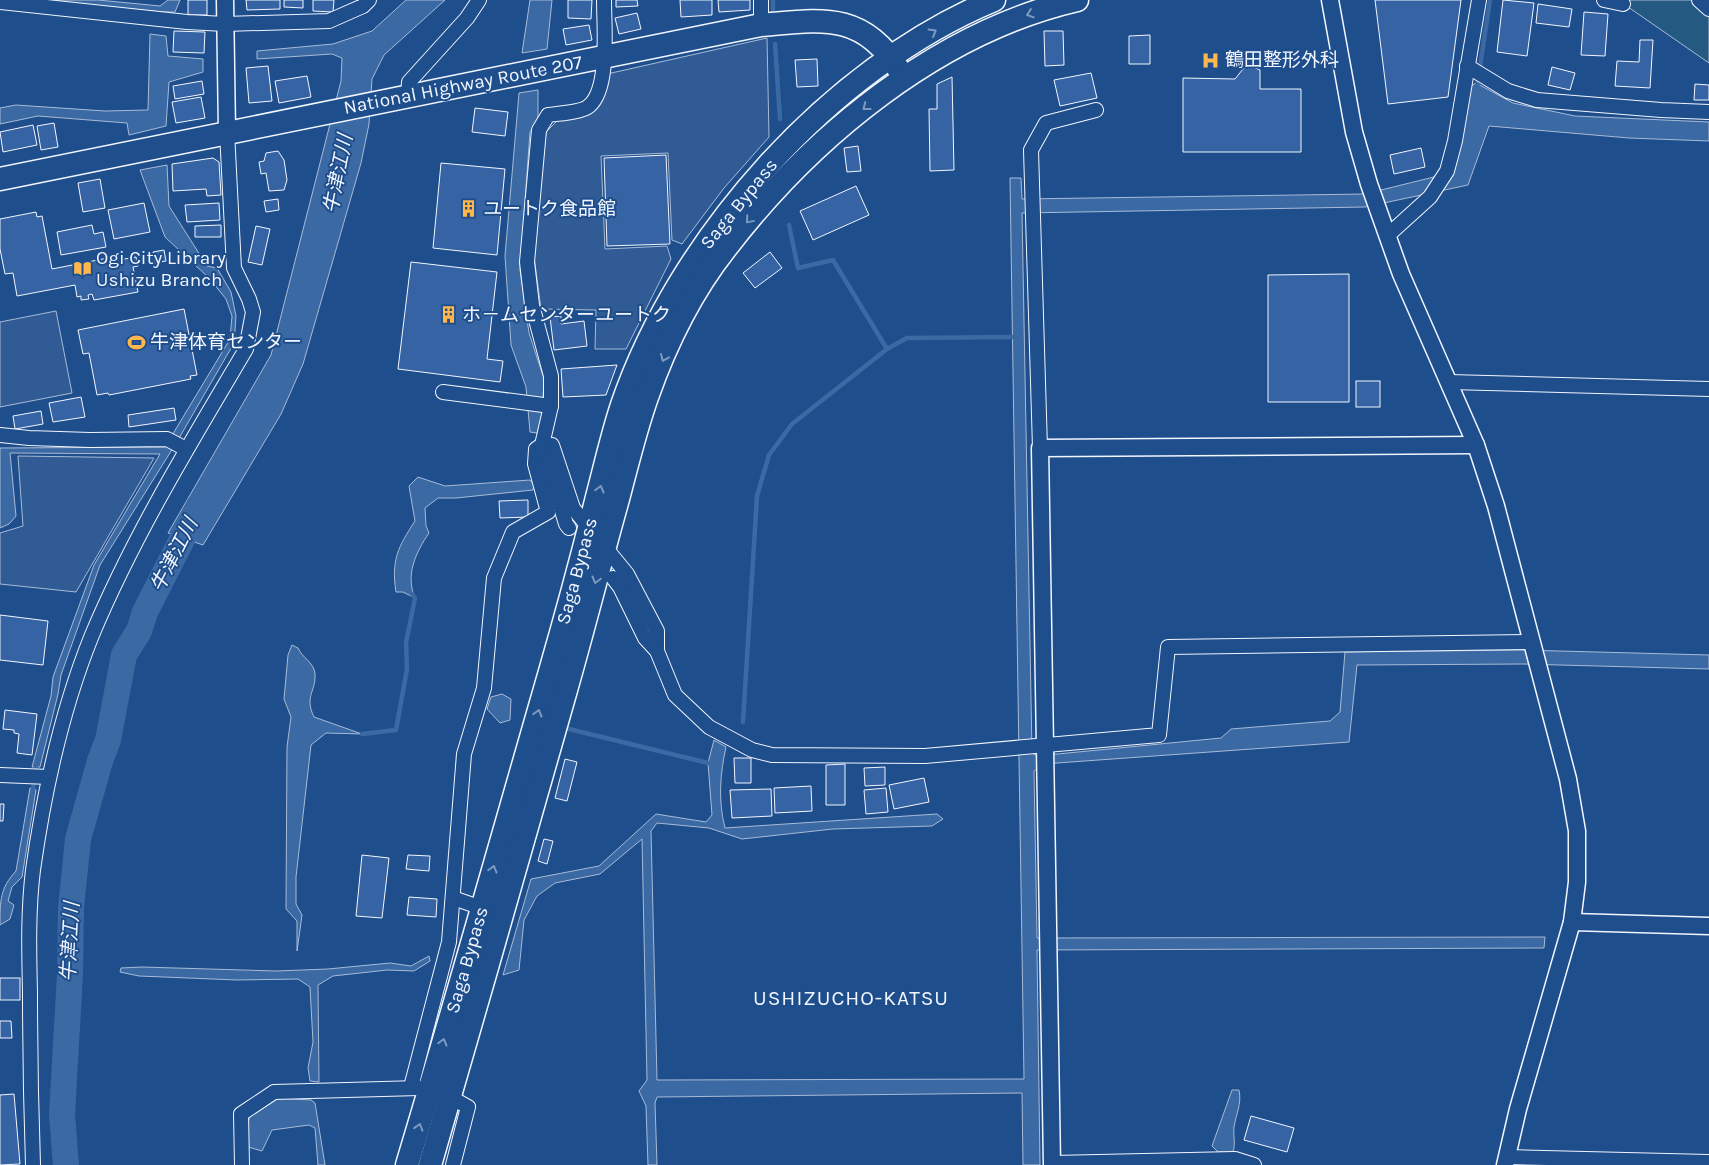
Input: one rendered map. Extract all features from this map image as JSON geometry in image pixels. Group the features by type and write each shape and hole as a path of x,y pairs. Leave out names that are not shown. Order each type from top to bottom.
{"highway":[{"name":"Saga Bypass","path":"430,1165 430,1090 482,908 579,528 622,406 656,327 692,265 722,220 790,142 838,98 891,57 994,0"},
{"name":"Saga Bypass","path":"407,1165 605,547 647,397 694,296 724,250 792,172 840,128 905,78 952,50 1004,24 1077,0"},
{"name":"National Highway Route 207","path":"0,179 760,25 819,20 846,25 870,35 891,57 905,78"}],"street":[{"path":"34,1165 30,1083 29,922 38,777 70,704 92,638 149,516 183,447 246,349 250,333 253,312 250,299 234,268 225,0"},
{"path":"0,2 187,22 225,24 329,21 364,6 369,0"},
{"path":"402,97 409,82 466,18 479,0"},
{"path":"579,528 566,524 542,444 551,406 551,376 532,305 527,262 539,130 548,115 588,108 598,96 604,56 604,0"},
{"path":"760,25 761,0"},
{"path":"1330,0 1354,132 1368,184 1401,274 1476,445 1496,506 1568,779 1577,831 1577,882 1572,922 1506,1161 1709,1162"},
{"path":"1388,236 1430,197 1447,171 1455,141 1479,0"},
{"path":"1604,0 1623,4"},
{"path":"1699,0 1709,9"},
{"path":"1467,66 1508,92 1537,100 1709,112"},
{"path":"1096,110 1046,123 1031,150 1040,448 1040,746 1046,770 1052,1164 1235,1159 1254,1165"},
{"path":"1449,382 1709,389"},
{"path":"443,392 551,406"},
{"path":"546,428 579,528"},
{"path":"0,435 90,440 167,438 183,447"},
{"path":"430,1090 449,942 464,754 484,688 494,578 514,532 548,512 535,464 536,449 542,444"},
{"path":"1040,448 1476,445"},
{"path":"605,547 627,574 657,632 657,651"},
{"path":"613,578 620,587 645,638 657,651 675,694 709,727 752,750 772,755 925,756 1159,735 1168,647 1532,642"},
{"path":"0,775 38,777"},
{"path":"453,898 482,908"},
{"path":"1572,922 1709,926"},
{"path":"242,1165 241,1114 274,1092 430,1090 468,1106 453,1165"}],"shaded area":[{"path":"1618,0 1709,0 1709,63"},
{"path":"767,38 769,137 724,188 682,244 672,240 668,153 601,156 605,249 667,246 671,259 626,349 595,349 596,310 541,309 534,256 546,132 557,121 589,112 607,74"},
{"path":"56,311 72,393 0,407 0,322"},
{"path":"18,456 154,458 76,592 0,584 0,533 23,526"}],"water":[{"path":"35,0 98,0 160,6 168,0 180,0 175,12 163,12"},
{"path":"406,0 445,0 384,55 372,79 369,124 361,163 303,364 281,414 203,545 168,533 271,355 341,81 342,58 332,54 257,59 257,51 333,44 372,31"},
{"path":"530,0 552,0 547,49 522,53"},
{"path":"150,34 166,36 168,56 203,59 203,72 169,82 166,126 129,135 127,123 38,116 0,124 0,108 16,105 105,111 148,110"},
{"path":"1476,83 1513,103 1575,116 1709,122 1709,141 1629,138 1489,126 1468,185 1365,207 1022,213 1032,753 1037,756 1221,738 1231,729 1330,721 1340,712 1345,652 1521,650 1709,655 1709,669 1522,664 1357,665 1349,742 1043,764 1034,771 1037,938 1545,937 1544,948 1037,950 1040,1165 1023,1165 1022,1093 657,1097 655,1103 657,1165 648,1165 646,1106 639,1091 647,1080 642,839 600,874 555,883 537,896 524,920 519,970 503,975 531,879 599,866 656,814 706,822 712,815 708,763 714,740 726,747 722,767 721,788 721,808 725,828 937,814 943,819 932,826 833,829 742,839 709,828 657,823 651,831 657,1080 1024,1079 1010,178 1021,178 1022,199 1365,194 1450,173 1471,86"},
{"path":"538,90 538,119 530,132 520,270 529,333 544,379 542,418 537,433 530,432 526,387 511,345 505,256 519,93"},
{"path":"167,165 169,206 207,266 217,268 231,292 236,316 234,343 178,440 100,565 61,675 40,767 32,767 51,696 53,677 94,565 160,454 10,453 16,516 9,524 0,528 0,448 165,447 230,339 232,316 226,299 209,278 165,237 140,170"},
{"path":"418,477 445,486 530,480 534,485 533,490 456,498 438,498 425,508 426,526 429,533 413,564 411,581 415,598 403,592 396,592 394,571 400,546 415,521 409,486"},
{"path":"292,645 298,648 314,670 315,680 310,704 314,717 362,734 326,733 311,745 296,877 296,904 302,915 297,951 297,921 286,909 287,747 291,717 284,699 288,655"},
{"path":"502,694 511,699 510,720 500,723 487,709 491,697"},
{"path":"30,788 36,790 22,877 12,887 8,901 14,905 10,919 0,925 2,895 7,883 16,871"},
{"path":"429,956 430,961 414,971 387,970 333,976 318,985 319,1082 310,1081 308,1068 313,1042 310,987 298,979 237,980 139,976 120,972 121,968 142,967 276,971 328,969 390,963 411,966"},
{"path":"1232,1090 1239,1090 1240,1095 1234,1127 1234,1148 1233,1152 1218,1152 1212,1146"},
{"path":"277,1098 311,1100 315,1103 325,1165 318,1165 315,1128 309,1125 272,1130 262,1151 248,1147 247,1127 250,1115"}],"building":[{"path":"188,0 207,0 207,15 188,15"},
{"path":"246,0 280,0 280,9 247,10"},
{"path":"284,0 303,0 303,8 284,7"},
{"path":"313,0 334,0 333,12 313,11"},
{"path":"568,0 592,0 591,19 568,18"},
{"path":"616,0 637,0 638,6 616,7"},
{"path":"680,0 712,0 712,15 681,17"},
{"path":"718,0 750,0 750,10 719,12"},
{"path":"1375,0 1461,0 1448,97 1388,104"},
{"path":"1503,0 1534,3 1527,56 1497,52"},
{"path":"1538,4 1572,9 1569,27 1536,23"},
{"path":"1584,12 1608,14 1605,56 1581,55"},
{"path":"637,13 641,29 619,34 615,18"},
{"path":"589,25 592,40 566,45 563,29"},
{"path":"174,31 205,32 204,53 173,52"},
{"path":"1044,31 1063,31 1064,65 1045,66"},
{"path":"1150,35 1150,64 1129,64 1129,36"},
{"path":"1640,40 1653,40 1650,88 1615,86 1617,61 1639,62"},
{"path":"817,59 818,86 797,87 795,60"},
{"path":"268,66 272,101 249,103 246,68"},
{"name":"鶴田整形外科","path":"1251,66 1260,70 1260,89 1301,89 1301,152 1183,152 1183,78 1235,79 1243,69"},
{"path":"1552,67 1575,73 1570,90 1548,85"},
{"path":"1091,73 1097,98 1060,106 1054,80"},
{"path":"307,76 311,97 279,103 275,81"},
{"path":"952,77 954,170 930,171 929,109 937,109 937,84"},
{"path":"202,81 204,94 175,99 173,86"},
{"path":"1695,84 1709,85 1709,100 1694,100"},
{"path":"201,97 205,118 176,123 172,102"},
{"path":"475,108 508,112 505,136 472,132"},
{"path":"54,123 58,147 41,150 37,126"},
{"path":"33,125 37,145 3,152 0,132"},
{"path":"858,146 861,171 847,172 844,148"},
{"path":"1421,148 1425,167 1394,174 1390,155"},
{"path":"278,151 284,160 287,180 284,190 269,191 266,173 261,174 259,162 264,161 266,153"},
{"path":"666,155 670,244 607,246 604,158"},
{"path":"213,158 219,162 221,195 207,196 206,189 173,191 172,164"},
{"name":"ユートク食品館","path":"441,163 505,169 497,255 433,248"},
{"path":"100,179 105,208 83,212 78,183"},
{"path":"856,186 869,215 813,240 800,211"},
{"path":"278,199 279,210 266,212 264,201"},
{"path":"144,203 150,232 114,239 108,210"},
{"path":"219,203 220,220 187,222 185,205"},
{"path":"36,212 37,217 42,216 52,269 118,256 119,260 136,257 138,266 133,267 138,292 94,300 92,294 88,295 89,299 81,300 81,296 77,297 75,285 17,296 13,273 5,274 0,249 0,219"},
{"path":"92,225 94,234 103,232 106,247 61,255 57,232"},
{"path":"221,225 221,237 195,237 195,226"},
{"path":"256,226 270,229 262,265 248,262"},
{"path":"164,250 166,261 155,263 153,252"},
{"path":"770,252 782,268 755,288 743,273"},
{"name":"ホ－ムセンターユートク","path":"411,262 497,272 487,359 503,361 500,382 398,369"},
{"path":"1349,274 1349,402 1268,402 1268,275"},
{"name":"牛津体育センター","path":"184,309 197,375 190,376 191,379 109,395 108,393 97,395 89,353 83,354 78,330"},
{"path":"561,316 561,324 584,321 587,346 554,350 550,317"},
{"path":"617,365 606,395 563,397 561,369"},
{"path":"1356,381 1380,381 1380,407 1356,407"},
{"path":"81,397 85,417 53,422 49,403"},
{"path":"174,408 176,420 129,427 128,415"},
{"path":"41,411 43,424 15,429 13,416"},
{"path":"528,500 528,517 500,518 499,501"},
{"path":"0,615 48,621 43,665 0,660"},
{"path":"5,710 37,714 32,755 17,753 19,734 14,733 14,730 3,729"},
{"path":"734,758 751,758 751,783 735,783"},
{"path":"565,759 577,762 567,801 555,798"},
{"path":"845,764 845,805 826,805 826,765"},
{"path":"885,767 885,785 865,786 864,768"},
{"path":"924,778 929,802 894,809 889,785"},
{"path":"811,786 812,811 775,813 774,788"},
{"path":"886,788 888,812 866,814 864,790"},
{"path":"771,789 772,816 732,818 730,790"},
{"path":"0,804 4,804 3,821 0,821"},
{"path":"544,839 553,841 547,864 538,861"},
{"path":"362,855 389,858 382,918 356,916"},
{"path":"408,855 430,856 429,871 406,869"},
{"path":"409,897 437,899 436,917 407,915"},
{"path":"0,978 20,978 20,1000 0,1000"},
{"path":"0,1021 11,1021 12,1038 0,1038"},
{"path":"14,1094 20,1164 0,1165 0,1095"},
{"path":"1251,1116 1294,1128 1287,1152 1244,1140"}],"waterway":[{"path":"773,0 773,10"},
{"path":"1477,87 1490,0"},
{"path":"775,44 780,119"},
{"path":"789,225 798,268 833,260 887,349"},
{"path":"743,722 757,496 769,455 792,424 887,349 907,338 1014,337"},
{"name":"牛津江川","path":"66,1165 62,1115 70,974 71,908 78,839 100,761 108,740 124,655 139,631 145,612 199,506"},
{"path":"362,734 396,730 407,669 406,643 415,598 412,594"},
{"path":"569,729 708,763"},
{"path":"33,789 36,767"}],"place":[{"name":"鶴田整形外科","path":"1211,60"},
{"name":"ユートク食品館","path":"469,209"},
{"name":"Ogi City Library Ushizu Branch","path":"82,269"},
{"name":"ホ－ムセンターユートク","path":"448,315"},
{"name":"牛津体育センター","path":"136,342"}],"district":[{"name":"USHIZUCHO-KATSU","path":"851,998"}]}
